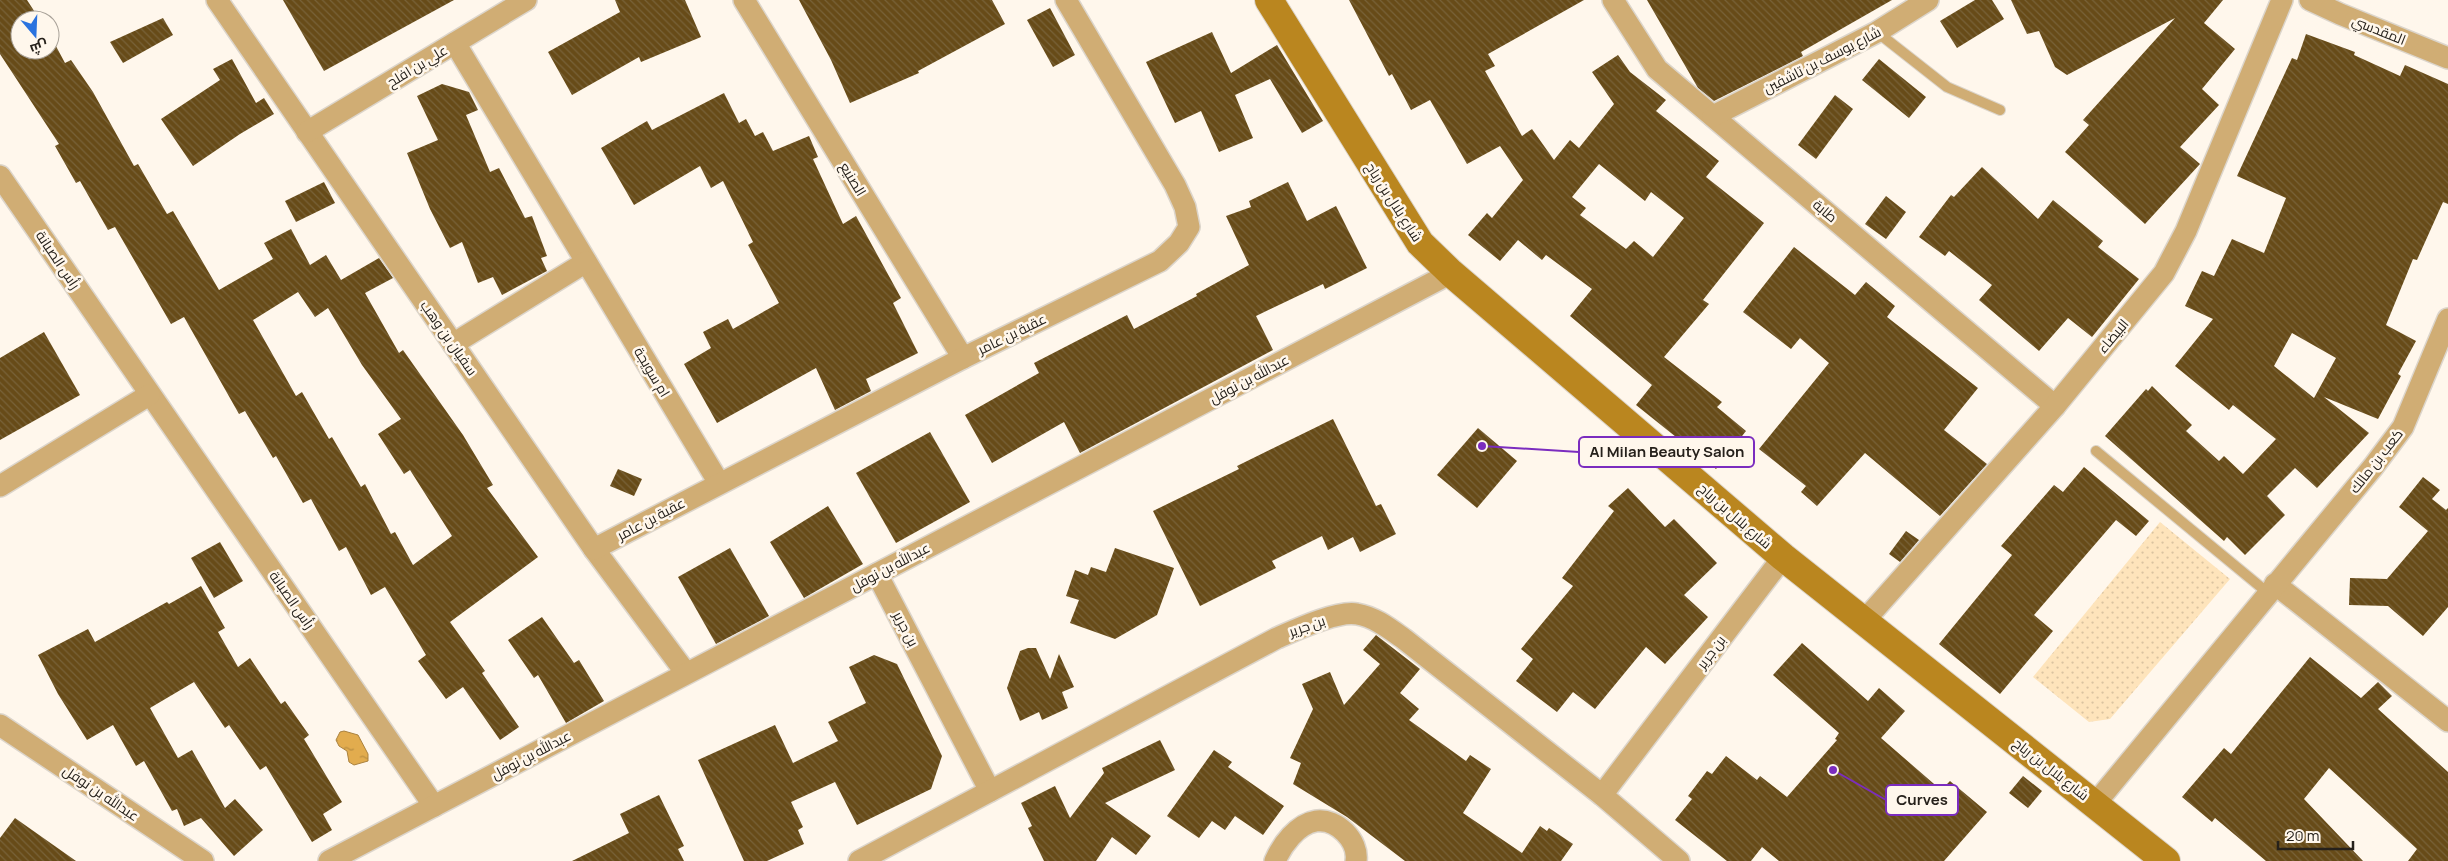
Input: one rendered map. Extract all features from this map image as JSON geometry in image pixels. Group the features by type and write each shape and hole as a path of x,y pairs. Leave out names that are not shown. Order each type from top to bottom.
{"street":[{"name":"سفيان بن وهب","path":"217,0 594,549 686,674"},
{"name":"علي بن افلح","path":"308,132 526,0"},
{"name":"الصنيع","path":"744,0 962,358"},
{"name":"عقبة بن عامر","path":"594,549 962,358 1160,261 1180,243 1189,226 1185,207 1175,185 1066,0"},
{"name":"شارع بلال بن رباح","path":"1269,0 1420,243 1451,273 1783,557 2166,861"},
{"name":"طابة","path":"1613,0 1657,69 2055,406"},
{"name":"شارع يوسف بن تاشفين","path":"1713,116 1877,32 1928,0"},
{"name":"البيضاء","path":"1864,621 2055,406 2164,273 2186,231 2282,0"},
{"name":"المقدسي","path":"2310,0 2448,58"},
{"name":"ام سويجة","path":"455,43 719,483"},
{"name":"رأس الصبانة","path":"0,176 149,395 434,806"},
{"path":"453,344 586,262"},
{"name":"عبدالله بن نوفل","path":"329,861 1451,273"},
{"name":"كعب بن مالك","path":"2095,804 2373,467 2403,427 2448,319"},
{"path":"0,486 149,395"},
{"name":"بن جرير","path":"1602,795 1783,557"},
{"name":"بن جرير","path":"877,574 990,791"},
{"path":"2271,589 2448,721"},
{"name":"بن جرير","path":"859,861 882,856 990,791 1277,638 1317,621 1356,613 1380,622 1404,639 1602,795 1679,861"},
{"name":"عبدالله بن نوفل","path":"0,725 203,861"},
{"path":"1275,861 1284,843 1299,830 1316,821 1328,823 1348,836 1354,846 1356,861"}],"lane":[{"path":"1877,32 1946,87 2000,110"},
{"path":"2096,451 2271,589"}],"shaded area":[{"path":"2160,522 2230,579 2110,719 2089,722 2033,677"}],"water":[{"path":"344,731 358,735 368,754 368,761 354,765 349,762 347,751 339,746 336,740 340,732"}],"building":[{"path":"0,0 27,0 34,10 10,10 10,60 60,60 60,54 65,63 71,60 93,92 134,166 138,164 167,214 173,211 219,290 273,259 264,243 291,229 310,265 326,255 341,280 379,258 393,278 365,293 399,353 403,350 463,435 493,485 487,488 538,557 450,622 485,671 482,673 519,727 500,740 463,687 446,699 418,661 426,655 385,587 371,595 346,547 339,551 311,499 303,503 276,456 273,458 245,411 239,414 184,317 171,324 115,227 108,230 80,181 76,183 55,146 59,144 0,54","holes":["298,292 315,317 328,308 362,365 401,419 378,434 404,474 410,470 452,536 413,565 395,532 391,534 365,484 361,487 332,437 329,439 302,392 296,396 253,320"]},
{"path":"283,0 454,0 324,71"},
{"path":"615,0 685,0 701,37 641,62 639,57 572,95 548,52 620,12"},
{"path":"799,0 992,0 1005,24 918,71 919,73 850,103 831,60"},
{"path":"1349,0 1584,0 1488,54 1495,66 1485,71 1522,136 1532,129 1554,160 1570,140 1579,148 1614,104 1592,72 1618,55 1630,72 1666,100 1656,111 1719,161 1706,177 1764,223 1703,300 1709,304 1664,357 1722,402 1717,407 1746,431 1716,469 1636,405 1652,385 1570,316 1592,289 1546,255 1542,260 1518,240 1500,261 1468,235 1487,213 1492,218 1523,180 1500,146 1467,164 1430,100 1411,110 1392,74 1389,76","holes":["1599,164 1645,201 1651,192 1684,218 1653,257 1634,241 1626,249 1580,215 1586,208 1572,197"]},
{"path":"1647,0 1892,0 1801,52 1803,56 1714,101 1698,88"},
{"path":"1975,0 1992,0 2004,19 1957,48 1940,21"},
{"path":"2011,0 2223,0 2204,23 2235,49 2202,89 2219,105 2180,147 2200,164 2145,224 2065,152 2089,125 2083,120 2175,18 2067,75 2055,67 2039,31 2027,34"},
{"path":"1050,8 1075,55 1053,67 1027,20"},
{"path":"163,18 173,35 123,63 110,42"},
{"path":"1212,32 1231,73 1277,45 1323,121 1302,133 1270,79 1235,95 1253,138 1219,152 1201,111 1175,123 1146,62"},
{"path":"2306,34 2355,52 2354,55 2400,76 2405,65 2448,84 2448,204 2443,202 2417,260 2413,259 2386,325 2416,341 2398,374 2401,376 2378,419 2324,397 2369,433 2317,488 2295,468 2267,496 2285,515 2245,555 2227,537 2224,541 2105,436 2146,389 2148,391 2152,386 2192,425 2186,431 2219,461 2224,456 2243,474 2276,439 2233,405 2229,410 2175,366 2213,319 2185,306 2202,271 2214,276 2232,239 2264,253 2286,198 2237,176 2292,58 2297,60","holes":["2292,333 2336,358 2314,398 2274,366"]},
{"path":"232,59 256,103 264,98 274,114 240,134 193,166 161,119 220,80 213,69"},
{"path":"1879,59 1926,97 1909,118 1862,80"},
{"path":"442,84 469,92 478,110 466,115 490,172 499,168 525,218 532,216 547,256 541,258 547,271 502,295 493,277 478,283 462,242 450,248 430,209 407,153 438,140 417,96"},
{"path":"724,93 739,123 746,119 755,136 763,132 773,151 809,136 818,157 813,159 843,224 856,216 901,298 893,303 918,353 866,379 871,391 835,410 816,368 717,423 684,364 711,348 703,332 728,319 733,329 779,303 748,245 753,242 723,181 711,188 700,166 634,205 601,148 647,121 652,130"},
{"path":"1835,95 1853,109 1816,159 1798,145"},
{"path":"1982,167 2038,219 2053,200 2103,241 2098,247 2139,279 2092,337 2068,318 2039,351 1979,300 1992,285 1949,251 1945,256 1919,237 1951,195 1954,197"},
{"path":"324,182 335,203 296,222 285,201"},
{"path":"1288,182 1307,221 1336,206 1367,268 1325,289 1323,284 1256,316 1273,350 1080,453 1064,422 992,463 965,415 1039,373 1034,363 1127,315 1134,329 1197,296 1196,294 1249,265 1226,216 1251,207 1249,201"},
{"path":"1886,196 1906,212 1886,239 1865,224"},
{"path":"1794,247 1855,295 1866,282 1895,306 1887,317 1978,388 1944,430 1987,464 1940,516 1865,453 1817,506 1801,492 1806,486 1759,449 1829,363 1800,338 1791,349 1743,312"},
{"path":"44,332 80,395 0,440 0,358"},
{"path":"1333,419 1376,506 1381,504 1396,534 1360,552 1353,537 1328,550 1322,536 1272,561 1276,568 1200,606 1153,511 1239,469 1237,466"},
{"path":"1478,428 1517,461 1477,508 1437,475"},
{"path":"930,432 970,502 896,543 856,473"},
{"path":"2084,467 2149,521 2136,536 2116,520 2034,615 2053,631 2000,694 1939,644 2012,555 2001,546 2054,485 2063,492"},
{"path":"618,469 642,479 634,496 610,486"},
{"path":"2423,477 2440,490 2432,499 2446,510 2448,508 2448,607 2423,636 2388,606 2349,605 2350,578 2387,579 2428,531 2399,507"},
{"path":"1628,488 1665,527 1674,519 1717,563 1684,595 1708,617 1665,664 1646,647 1595,709 1573,692 1557,712 1516,681 1533,659 1521,649 1573,586 1562,578 1614,511 1608,506"},
{"path":"828,506 863,564 804,598 770,542"},
{"path":"1906,531 1919,540 1900,562 1889,554"},
{"path":"220,542 243,581 214,598 191,558"},
{"path":"730,548 769,616 716,644 678,577"},
{"path":"1115,548 1174,568 1157,615 1115,639 1070,623 1079,600 1066,596 1075,570 1088,575 1091,567 1106,572"},
{"path":"201,586 225,628 218,632 238,667 250,658 281,704 285,701 309,735 304,739 342,802 323,814 332,830 312,842 266,766 260,770 229,725 225,728 194,682 150,708 178,758 192,750 225,808 235,799 263,830 234,856 201,818 184,826 177,809 172,811 144,761 136,766 113,725 87,740 58,694 38,655 88,629 95,642 167,602 169,604"},
{"path":"542,617 574,663 579,660 604,701 566,723 538,675 534,678 508,640"},
{"path":"1376,635 1420,669 1400,693 1419,709 1409,720 1466,761 1470,755 1491,769 1463,813 1522,853 1540,826 1547,831 1549,828 1573,844 1561,861 1405,861 1347,817 1293,784 1301,763 1290,758 1313,709 1302,684 1330,672 1344,705 1380,664 1363,650"},
{"path":"1802,643 1868,701 1879,688 1905,711 1881,738 1941,790 1950,781 1987,812 1944,861 1779,861 1762,847 1751,861 1727,861 1675,820 1692,799 1688,796 1707,771 1712,774 1726,756 1757,780 1760,776 1787,797 1837,740 1835,739 1839,733 1773,675"},
{"path":"1036,648 1050,679 1059,654 1074,687 1062,692 1068,708 1042,720 1039,712 1020,721 1007,688 1020,651"},
{"path":"874,655 897,664 942,756 931,789 857,825 835,782 791,802 803,827 798,830 804,844 767,861 744,861 698,760 775,725 793,763 838,741 828,722 866,703 849,667"},
{"path":"2310,657 2361,698 2378,682 2392,696 2378,709 2448,772 2448,861 2408,861 2417,849 2329,768 2304,799 2363,861 2266,861 2215,818 2212,822 2182,797 2224,748 2231,754"},
{"path":"1160,740 1175,770 1105,803 1151,836 1136,855 1112,837 1096,861 1044,861 1028,828 1032,826 1021,803 1055,786 1070,818 1104,773 1102,768"},
{"path":"1214,750 1232,762 1228,767 1284,806 1263,835 1235,816 1225,830 1212,821 1199,838 1167,816"},
{"path":"2023,776 2042,791 2028,808 2009,793"},
{"path":"659,795 684,846 678,849 684,861 572,861 629,833 620,814"},
{"path":"15,818 76,861 0,861 0,838"}],"place":[{"name":"Al Milan Beauty Salon","path":"1482,446"},
{"name":"Curves","path":"1833,770"}]}
